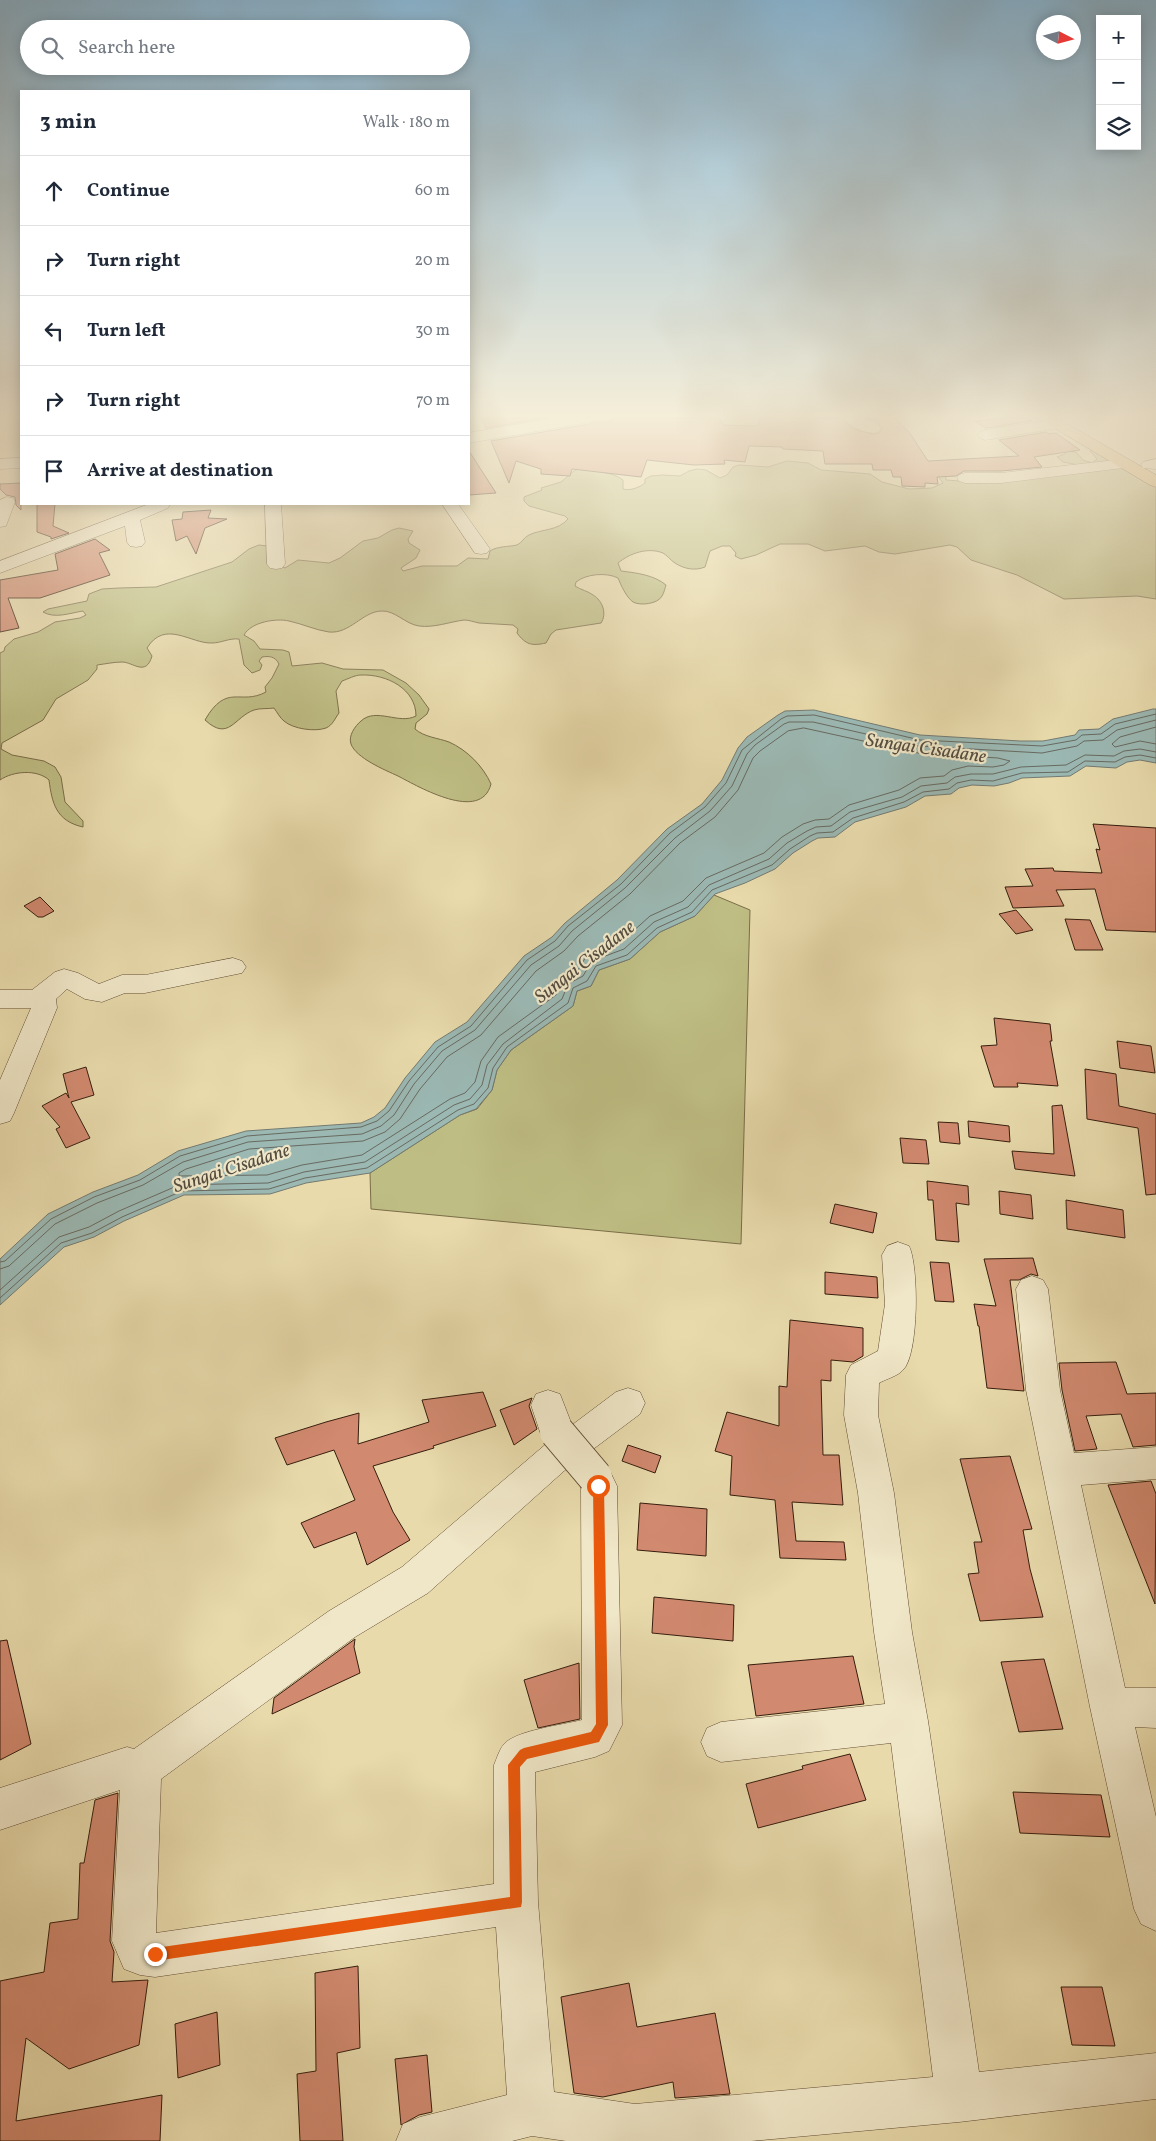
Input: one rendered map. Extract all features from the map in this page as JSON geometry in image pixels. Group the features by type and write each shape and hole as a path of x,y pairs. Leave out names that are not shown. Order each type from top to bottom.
{"street":[{"path":"7,559 124,517"},
{"path":"136,542 134,527 141,517"},
{"path":"274,517 276,564"},
{"path":"459,517 481,549"},
{"path":"38,998 64,978 94,993 102,994 122,984 145,984 233,967"},
{"path":"0,999 38,998 44,1001 44,1008 9,1066 0,1113"},
{"path":"898,1255 901,1304 894,1355 892,1360 863,1375 860,1415 876,1494 893,1632 908,1721 959,2098"},
{"path":"1032,1289 1043,1390 1110,1707 1156,1909"},
{"path":"138,1771 342,1624 415,1580 552,1460 628,1403"},
{"path":"532,2112 516,1902 514,1765 524,1754 595,1738 602,1725 598,1486 595,1477 553,1419"},
{"path":"1061,1470 1156,1462"},
{"path":"1110,1707 1156,1708"},
{"path":"722,1742 908,1721"},
{"path":"0,1809 127,1767 138,1771"},
{"path":"138,1771 141,1782 134,1941 140,1953 155,1954 516,1902"},
{"path":"420,2141 532,2112 635,2128 959,2098 1156,2076"}],"shaded area":[{"path":"566,517 1156,517 1156,599 1137,596 1064,599 1017,575 971,560 957,547 950,545 895,554 879,552 865,546 825,551 808,544 780,544 756,555 741,559 735,556 736,553 730,546 722,546 710,551 705,567 693,569 678,565 663,553 645,551 628,556 618,563 621,571 651,577 666,585 660,599 649,604 636,603 628,597 618,578 602,575 585,577 576,582 575,586 591,594 602,604 604,616 601,623 556,630 551,634 546,643 533,644 526,642 517,633 518,629 513,625 464,620 436,626 419,626 386,611 374,612 336,632 277,620 258,624 244,635 254,641 260,649 289,652 292,666 322,663 343,669 383,670 406,683 419,695 429,709 427,714 416,723 415,729 427,736 449,742 462,749 479,765 488,777 491,784 485,795 475,801 463,802 434,794 372,763 354,749 350,741 351,735 354,728 367,717 381,716 402,719 416,716 415,706 411,698 390,680 371,675 359,675 342,681 336,691 339,713 326,728 316,730 293,726 283,720 274,708 254,710 247,713 231,726 220,729 205,720 213,708 227,698 257,696 266,692 265,687 279,664 272,657 262,657 259,661 262,665 260,670 252,673 244,665 239,639 212,643 170,634 162,635 147,648 152,656 146,666 139,667 122,662 97,665 97,669 88,680 56,699 43,720 2,743 1,749 12,755 44,761 55,767 61,777 65,802 83,821 83,827 61,816 54,803 49,780 44,776 25,772 0,780 0,653 14,639 38,632 55,622 80,618 86,615 83,611 58,615 43,612 48,609 87,601 89,594 102,589 156,587 232,562 249,549 259,545 267,546 274,562 285,568 298,560 329,563 340,558 363,541 378,538 399,528 413,531 408,539 409,543 420,550 416,558 401,568 403,571 422,566 457,566 468,558 488,559 490,551 493,549 517,545 529,535 559,526 568,519"},
{"path":"714,895 750,910 741,1244 371,1209 370,1173 460,1115 477,1109 492,1090 497,1070 511,1050 573,1006 577,991 591,986 599,970 630,959 660,932 695,916"}],"water":[{"name":"Sungai Cisadane","path":"1156,709 1156,763 1140,760 1127,762 1116,768 1086,766 1070,776 1022,778 994,786 972,785 959,788 951,794 925,796 906,807 855,822 835,837 818,838 793,853 775,869 715,894 695,916 660,932 630,959 599,970 591,986 577,991 573,1006 511,1050 497,1070 492,1090 476,1109 460,1115 370,1173 306,1183 270,1194 184,1195 124,1221 94,1237 64,1247 0,1305 0,1259 48,1214 93,1192 138,1175 178,1151 246,1131 361,1123 374,1117 385,1108 405,1078 435,1042 467,1022 524,956 552,937 565,923 617,880 667,829 702,804 722,780 738,748 747,737 785,711 814,710 920,735 1043,741 1075,735 1079,730 1099,729 1113,719"}],"building":[{"path":"37,517 54,517 53,526 69,533 51,539 51,537 37,532"},
{"path":"182,517 208,517 227,519 205,528 196,554 187,536 176,541 172,520 182,519"},
{"path":"95,539 110,550 99,553 110,575 40,598 8,598 19,628 0,632 0,580 58,570 55,554"},
{"path":"1093,824 1156,828 1156,932 1106,930 1095,889 1056,890 1064,906 1013,908 1005,887 1033,886 1025,869 1053,868 1054,871 1102,873 1096,849 1100,850"},
{"path":"40,897 54,911 43,917 38,917 24,906"},
{"path":"1016,910 1033,930 1016,934 999,914"},
{"path":"1065,919 1090,920 1103,950 1075,950"},
{"path":"994,1018 1050,1024 1052,1041 1050,1041 1058,1086 1017,1083 1018,1087 994,1087 981,1046 997,1045"},
{"path":"1117,1041 1151,1046 1155,1073 1120,1068"},
{"path":"86,1067 94,1095 71,1102 90,1138 66,1148 56,1129 60,1127 42,1106 66,1093 69,1098 63,1074"},
{"path":"1085,1069 1116,1074 1119,1106 1156,1114 1156,1194 1146,1195 1138,1128 1087,1119"},
{"path":"1062,1105 1075,1176 1015,1169 1012,1151 1054,1154 1052,1106"},
{"path":"968,1121 1009,1126 1010,1142 969,1137"},
{"path":"938,1122 958,1123 960,1144 940,1142"},
{"path":"900,1138 926,1140 929,1164 903,1163"},
{"path":"927,1181 968,1186 969,1205 956,1203 959,1242 936,1240 933,1200 928,1200"},
{"path":"999,1191 1031,1195 1033,1219 1000,1214"},
{"path":"1066,1200 1123,1210 1125,1238 1067,1229"},
{"path":"835,1204 877,1213 873,1233 830,1223"},
{"path":"1033,1258 1038,1276 1031,1274 1019,1280 1010,1280 1024,1391 987,1388 979,1326 974,1304 996,1306 984,1259"},
{"path":"930,1262 949,1263 954,1302 935,1301"},
{"path":"825,1272 877,1277 878,1298 825,1294"},
{"path":"790,1320 863,1328 863,1356 853,1362 831,1360 831,1381 821,1380 823,1455 839,1455 843,1505 792,1502 796,1541 844,1542 846,1560 780,1558 775,1500 730,1495 732,1456 715,1451 727,1412 779,1426 779,1386 787,1387"},
{"path":"1116,1362 1127,1394 1156,1393 1156,1445 1133,1447 1121,1414 1086,1416 1097,1449 1075,1451 1062,1390 1059,1363"},
{"path":"483,1392 496,1426 433,1446 434,1448 373,1466 393,1512 410,1540 367,1565 356,1532 314,1548 301,1523 355,1500 334,1450 287,1465 275,1438 359,1413 358,1444 429,1422 422,1400"},
{"path":"532,1398 529,1406 537,1429 514,1445 500,1410"},
{"path":"628,1445 661,1456 655,1473 622,1461"},
{"path":"1010,1456 1032,1529 1023,1530 1030,1569 1043,1617 980,1621 968,1574 979,1573 974,1542 982,1542 960,1459"},
{"path":"1151,1481 1156,1494 1155,1604 1108,1485"},
{"path":"640,1503 707,1509 706,1556 637,1550"},
{"path":"654,1597 734,1605 733,1641 652,1633"},
{"path":"355,1639 354,1647 360,1673 272,1714 274,1698"},
{"path":"7,1640 31,1744 0,1760 0,1641"},
{"path":"853,1656 864,1704 756,1716 748,1665"},
{"path":"1044,1659 1063,1729 1019,1732 1001,1662"},
{"path":"579,1663 580,1719 538,1728 524,1680"},
{"path":"850,1754 866,1800 758,1828 746,1784 803,1769 802,1766"},
{"path":"1013,1792 1101,1795 1110,1837 1020,1833"},
{"path":"118,1793 110,1941 114,1952 112,1982 148,1980 139,2045 69,2069 26,2038 16,2121 162,2095 160,2141 0,2141 0,1981 44,1972 50,1923 78,1919 80,1863 84,1863 95,1800"},
{"path":"358,1966 360,2048 337,2053 343,2141 300,2141 297,2074 316,2071 315,1973"},
{"path":"629,1983 637,2027 715,2013 730,2094 675,2098 673,2082 603,2097 574,2093 561,1997"},
{"path":"1061,1987 1102,1987 1115,2046 1072,2045"},
{"path":"217,2012 220,2065 178,2078 175,2024"},
{"path":"427,2055 432,2112 419,2115 401,2125 395,2059"}],"route":[{"path":"155,1954 516,1902 514,1765 524,1754 595,1738 602,1725 598,1486"}]}
